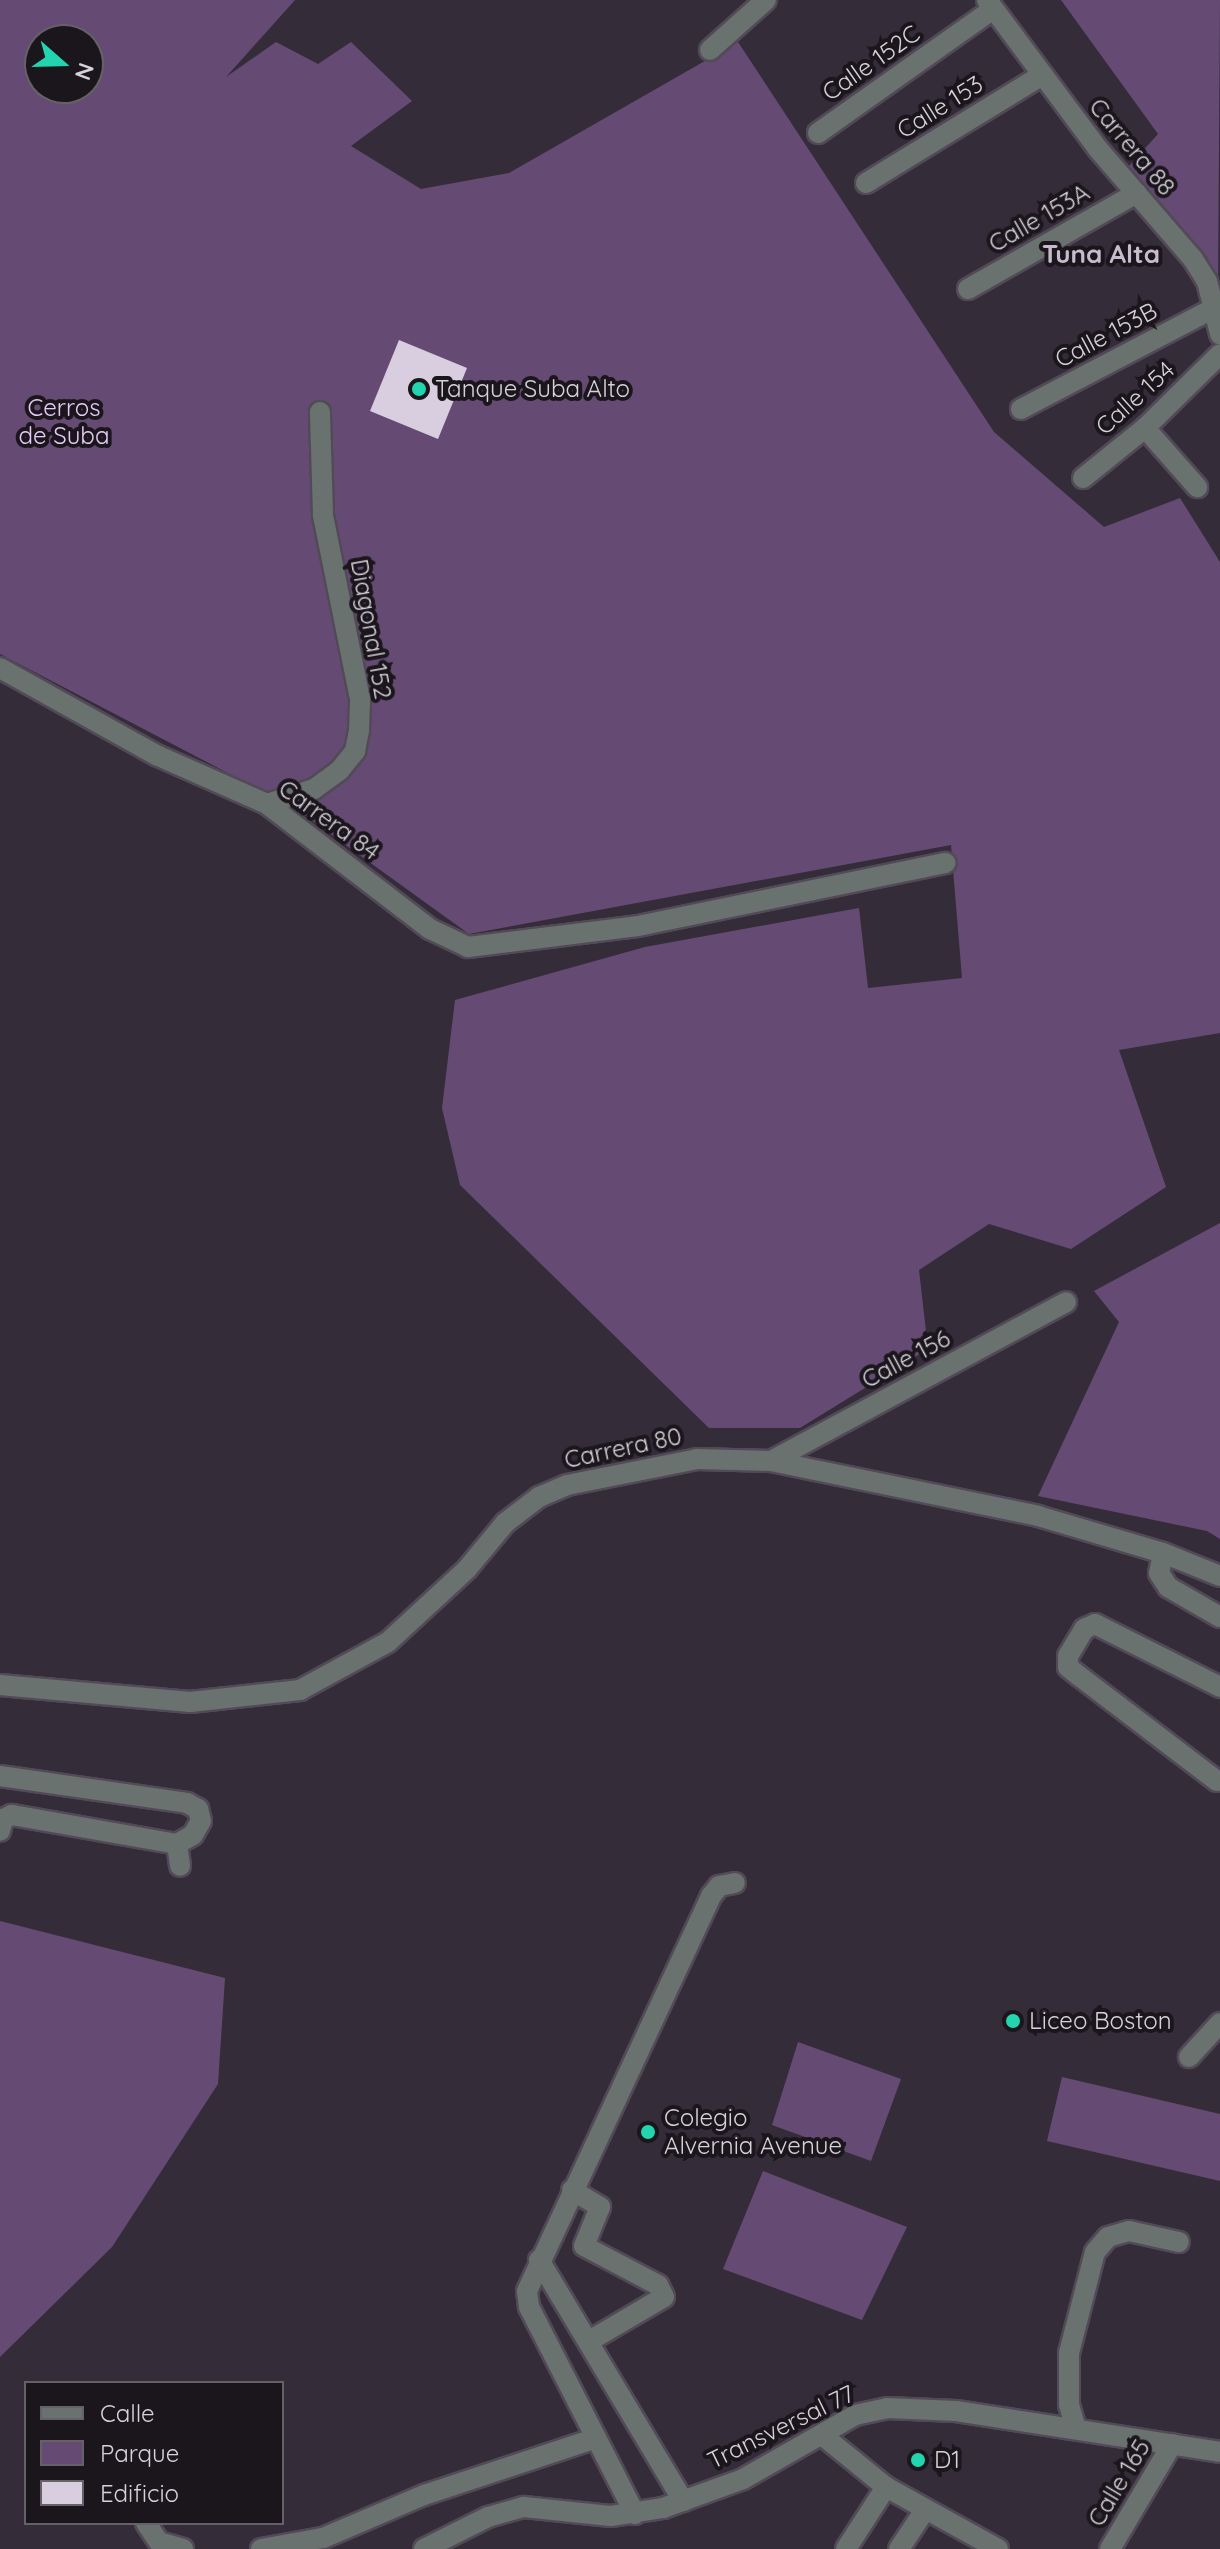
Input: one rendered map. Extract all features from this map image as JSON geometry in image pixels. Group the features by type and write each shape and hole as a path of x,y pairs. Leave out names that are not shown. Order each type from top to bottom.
{"street":[{"path":"710,50 766,0"},
{"name":"Carrera 88","path":"990,5 1042,75 1193,259 1207,281 1220,334"},
{"name":"Calle 152C","path":"818,133 990,5"},
{"name":"Calle 153","path":"866,183 1042,75"},
{"name":"Calle 153A","path":"968,289 1137,193"},
{"name":"Calle 153B","path":"1021,409 1214,308"},
{"name":"Calle 154","path":"1083,478 1145,428 1220,354"},
{"name":"Diagonal 152","path":"267,804 314,789 339,771 355,751 359,731 360,699 323,515 320,412"},
{"path":"1145,428 1197,487"},
{"name":"Carrera 84","path":"0,668 156,755 267,804 449,941 468,947 638,926 946,863"},
{"name":"Calle 156","path":"771,1461 1066,1302"},
{"name":"Carrera 80","path":"0,1685 190,1702 300,1690 388,1642 467,1569 505,1523 539,1497 567,1485 697,1459 771,1461 1038,1516 1163,1553 1220,1576"},
{"path":"1163,1553 1159,1573 1168,1587 1220,1617"},
{"path":"1217,1781 1068,1667 1068,1656 1084,1629 1095,1624 1220,1687"},
{"path":"0,1776 187,1803 198,1809 201,1821 193,1835 177,1844 12,1815 3,1819 0,1831"},
{"path":"177,1844 180,1866"},
{"path":"635,2514 529,2307 527,2291 711,1896 719,1886 735,1883"},
{"path":"1189,2057 1220,2023"},
{"path":"572,2190 600,2207 584,2246 658,2285 664,2297 589,2341"},
{"path":"1076,2429 1069,2404 1069,2353 1095,2252 1108,2237 1129,2231 1179,2242"},
{"path":"539,2260 683,2501"},
{"name":"Transversal 77","path":"424,2549 488,2517 524,2507 635,2514 683,2501 743,2479 855,2415 915,2408 1220,2452"},
{"path":"822,2435 886,2487 998,2549"},
{"path":"261,2549 323,2538 424,2495 596,2438"},
{"name":"Calle 165","path":"1110,2549 1172,2444"},
{"path":"846,2549 886,2487"},
{"path":"899,2549 925,2510"},
{"path":"147,2525 159,2542 183,2549"}],"green space":[{"name":"Cerros de Suba","path":"0,0 295,0 226,77 276,42 318,64 351,42 412,101 351,146 421,189 509,173 738,42 994,432 1104,527 1180,498 1220,562 1220,1033 1119,1050 1166,1187 1071,1249 989,1224 919,1270 928,1349 800,1428 709,1428 460,1185 442,1108 455,1000 645,947 859,908 868,988 962,978 951,845 469,934 293,807 0,654"},
{"path":"1061,0 1220,0 1218,291 1207,257 1129,166 1158,134"},
{"path":"1220,1223 1220,1539 1207,1531 1038,1496 1119,1322 1094,1291"},
{"path":"0,1921 225,1978 218,2084 112,2247 0,2357"},
{"path":"798,2042 901,2079 871,2161 772,2125"},
{"path":"1062,2077 1220,2114 1220,2181 1047,2141"},
{"path":"763,2171 907,2227 862,2320 723,2269"}],"building":[{"name":"Tanque Suba Alto","path":"399,340 467,368 438,439 370,411"}],"place":[{"name":"Tanque Suba Alto","path":"419,389"},
{"name":"Liceo Boston","path":"1013,2021"},
{"name":"Colegio Alvernia Avenue","path":"648,2132"},
{"name":"D1","path":"918,2460"}],"district":[{"name":"Tuna Alta","path":"1101,254"}]}
